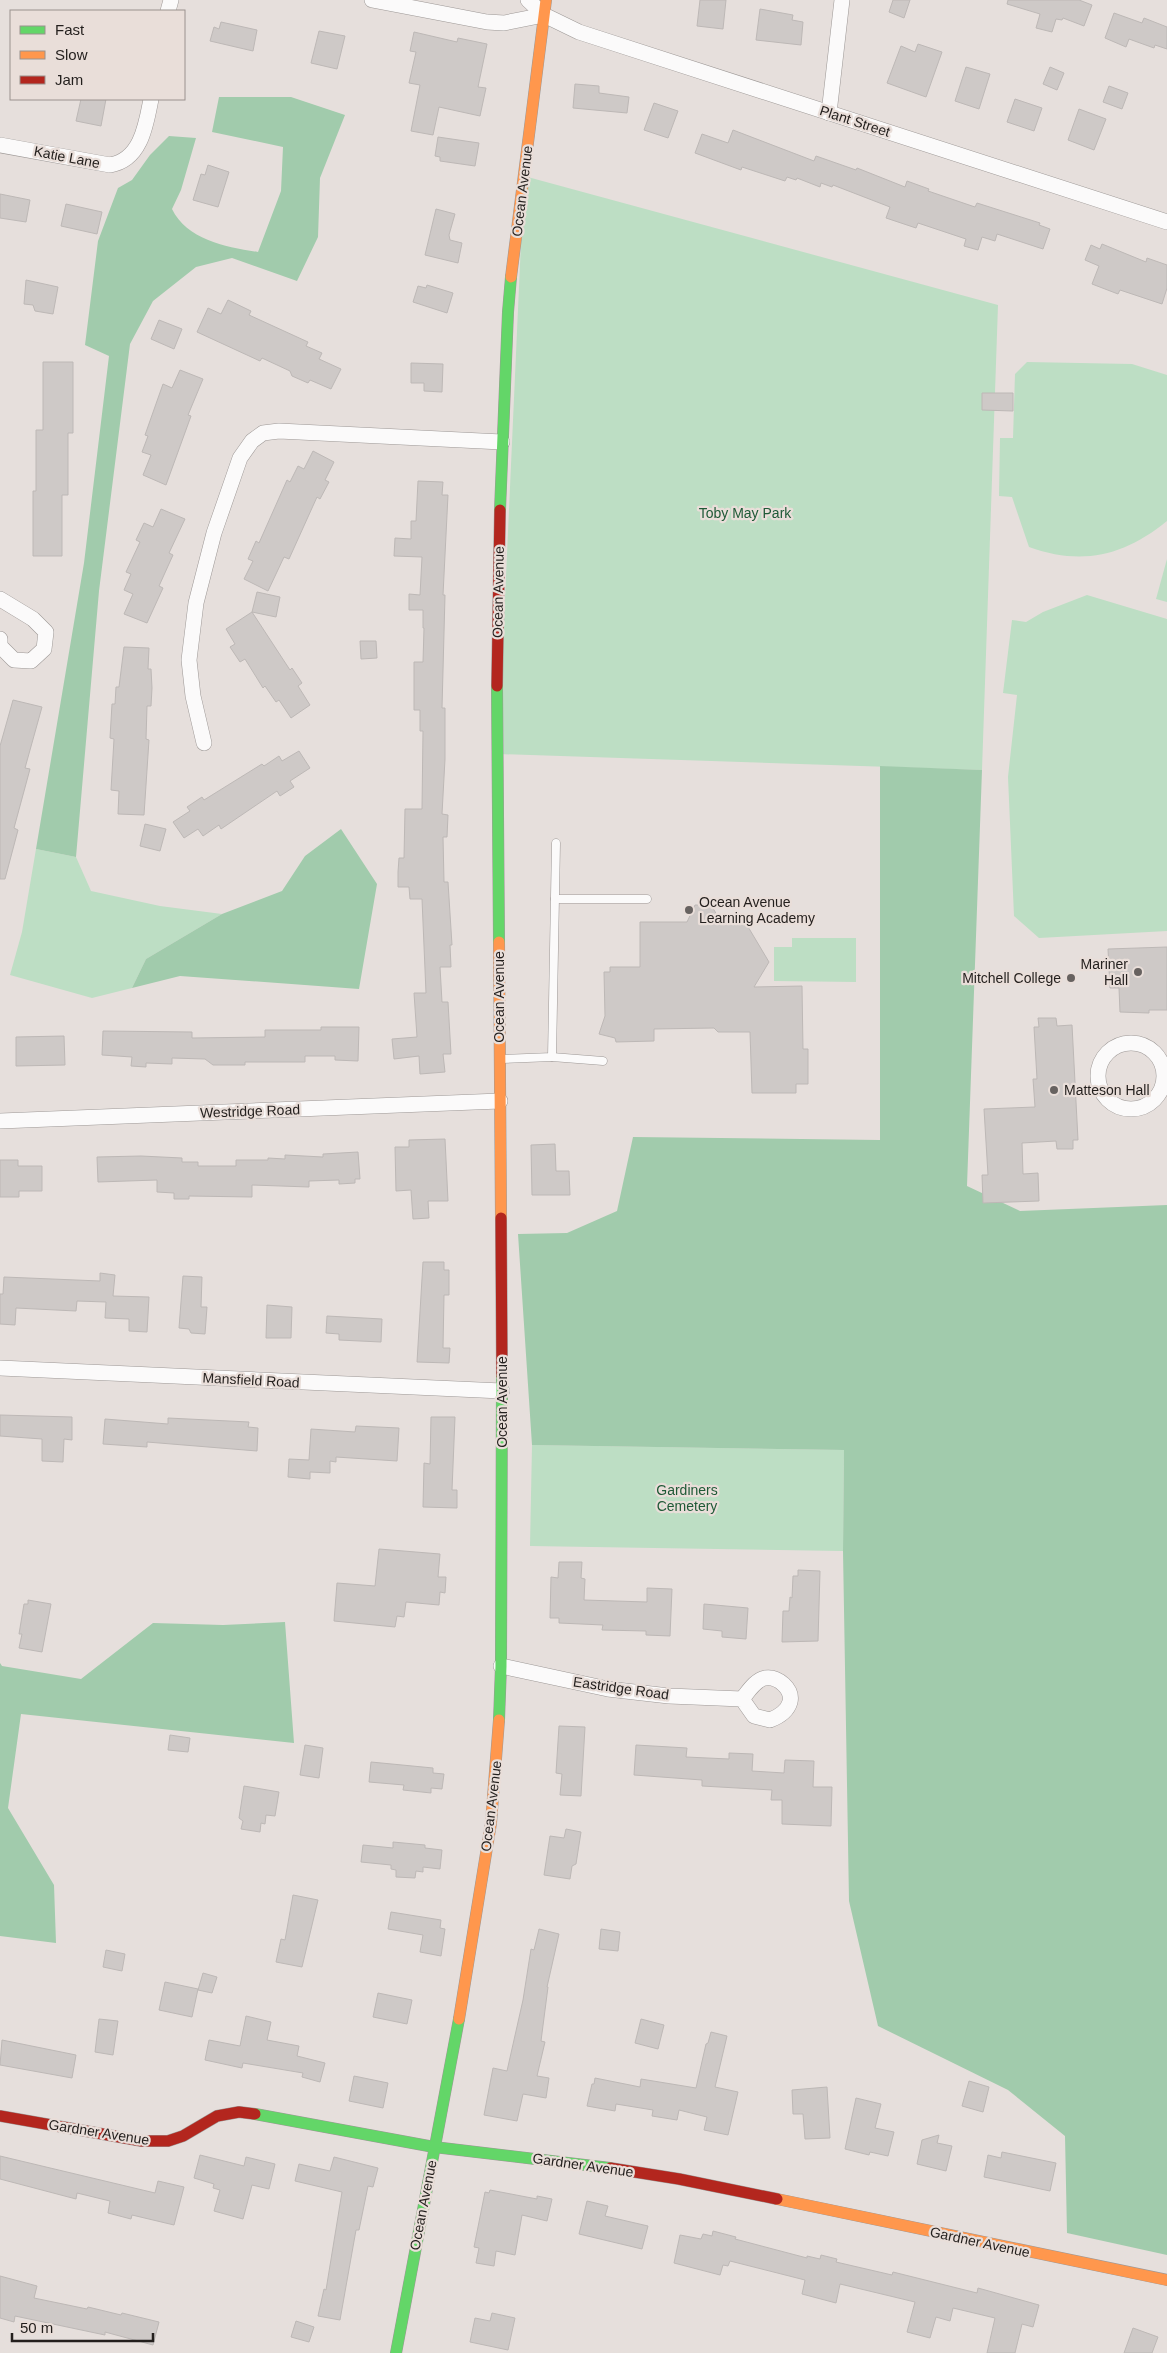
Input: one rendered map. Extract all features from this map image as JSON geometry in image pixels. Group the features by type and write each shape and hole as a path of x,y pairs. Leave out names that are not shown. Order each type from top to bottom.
{"main road":[{"name":"Ocean Avenue","path":"396,2353 471,1955 491,1823 497,1760 502,1666 497,631 502,442 512,270 546,0"},
{"name":"Gardner Avenue","path":"0,2116 142,2141 168,2141 183,2136 217,2116 238,2112 434,2147 591,2165 679,2179 1167,2280"}],"street":[{"path":"372,0 487,22 504,23 544,16"},
{"path":"528,0 544,16"},
{"path":"829,113 842,0"},
{"name":"Plant Street","path":"544,16 579,32 1167,222"},
{"name":"Katie Lane","path":"0,144 110,165 118,164 126,160 135,150 143,135 151,100"},
{"path":"204,743 193,696 189,660 196,603 214,533 240,458 252,441 263,433 278,431 502,442"},
{"path":"0,599 33,619 46,632 44,649 31,661 14,660 0,646 0,638"},
{"path":"1122,1044 1143,1045 1156,1054 1165,1067 1162,1090 1146,1106 1135,1109 1113,1104 1105,1096 1100,1086 1098,1075 1105,1055 1122,1044"},
{"name":"Westridge Road","path":"0,1121 500,1101"},
{"name":"Mansfield Road","path":"0,1368 502,1391"},
{"name":"Eastridge Road","path":"502,1666 608,1689 669,1696 742,1699"}],"lane":[{"path":"552,1057 556,843"},
{"path":"555,899 647,899"},
{"path":"499,1059 552,1057 603,1061"}],"green space":[{"path":"219,97 291,97 345,115 320,178 318,237 297,281 232,258 196,267 153,301 130,344 99,591 76,857 36,849 84,563 109,356 85,345 98,241 118,188 132,180 150,155 169,136 196,138 181,190 172,209 179,220 197,235 209,240 233,248 258,252 281,191 283,147 212,132"},
{"name":"Toby May Park","path":"524,176 998,305 982,770 498,754"},
{"path":"1027,362 1132,364 1167,375 1167,521 1135,542 1118,550 1102,554 1067,556 1029,547 1012,497 999,496 1000,438 1013,438 1015,374"},
{"path":"1167,559 1167,602 1156,599"},
{"path":"1087,595 1167,619 1167,931 1039,938 1014,916 1008,777 1017,695 1003,693 1012,620 1026,622 1043,612"},
{"path":"880,766 982,770 967,1186 1020,1211 1167,1205 1167,2255 1067,2233 1065,2136 1008,2090 878,2026 849,1901 843,1551 844,1450 532,1445 518,1234 567,1233 617,1211 633,1137 880,1140"},
{"path":"341,829 377,884 359,989 180,976 132,988 146,959 222,914 282,891 305,856"},
{"path":"36,849 76,857 91,891 160,906 222,914 146,959 132,988 92,998 10,975 22,932"},
{"path":"792,938 856,938 856,982 774,981 774,947 792,947"},
{"name":"Gardiners Cemetery","path":"532,1445 844,1450 843,1551 530,1546"},
{"path":"285,1622 294,1743 21,1714 8,1808 54,1885 56,1943 0,1936 0,1663 2,1666 81,1679 153,1623 223,1625"}],"building":[{"path":"700,0 726,0 723,29 697,26"},
{"path":"893,0 910,0 904,18 889,12"},
{"path":"1008,0 1079,0 1092,5 1084,26 1063,18 1062,20 1056,19 1052,32 1036,28 1040,14 1007,4"},
{"path":"760,9 793,15 792,20 803,22 801,45 756,40"},
{"path":"1114,13 1142,23 1144,18 1167,27 1167,49 1155,45 1154,48 1129,39 1126,47 1105,38"},
{"path":"221,22 257,30 253,51 210,41 214,27 219,29"},
{"path":"319,31 345,36 337,69 311,63"},
{"path":"414,32 457,42 458,38 487,44 478,87 486,88 480,116 439,107 433,135 411,131 420,85 409,83 416,52 410,51"},
{"path":"918,44 942,52 926,97 887,83 901,46 915,52"},
{"path":"966,67 990,74 979,109 955,101"},
{"path":"1050,67 1064,73 1057,90 1043,84"},
{"path":"575,84 599,86 599,93 629,97 627,113 573,108"},
{"path":"1109,86 1128,93 1122,109 1103,102"},
{"path":"1015,99 1042,108 1034,131 1007,122"},
{"path":"81,100 106,100 101,126 76,121"},
{"path":"654,103 678,111 668,138 644,130"},
{"path":"1079,109 1106,119 1094,150 1068,140"},
{"path":"733,130 814,161 816,156 856,170 857,168 905,187 907,181 929,189 928,191 975,207 977,203 1040,223 1039,225 1050,229 1043,249 997,234 995,241 982,237 978,250 964,246 966,239 918,223 916,228 886,218 890,207 833,185 832,187 821,183 820,187 797,178 796,180 787,177 785,181 742,167 741,170 695,153 702,134 728,143"},
{"path":"438,137 479,143 475,166 440,161 440,157 435,156"},
{"path":"208,165 229,172 218,207 193,200 201,174 205,175"},
{"path":"0,194 30,200 26,222 0,218"},
{"path":"66,204 102,212 97,234 61,226"},
{"path":"436,209 455,214 449,235 450,240 462,243 458,263 425,255"},
{"path":"1102,244 1146,262 1147,258 1167,265 1167,288 1162,304 1120,290 1118,294 1092,284 1099,266 1085,260 1091,245 1100,249"},
{"path":"26,280 58,287 53,314 35,311 33,305 24,304"},
{"path":"427,285 453,293 447,313 413,302 418,286 426,288"},
{"path":"228,300 251,311 249,315 308,342 306,346 322,353 319,359 341,369 331,389 310,380 308,383 292,376 290,371 262,358 260,361 197,332 208,308 221,314"},
{"path":"159,320 182,329 174,349 151,339"},
{"path":"43,362 73,362 73,433 68,433 68,495 62,495 62,556 33,556 33,491 36,491 36,430 43,430"},
{"path":"411,363 443,364 442,392 424,391 424,383 411,383"},
{"path":"180,370 203,379 188,415 191,416 166,485 143,475 151,455 142,452 148,436 145,435 163,384 172,388"},
{"path":"982,393 1013,393 1013,411 982,410"},
{"path":"313,451 334,462 325,480 329,482 320,499 317,497 289,559 284,557 268,591 244,579 253,561 248,559 256,541 259,543 287,480 290,482 298,466 304,469"},
{"path":"418,481 443,482 442,495 448,495 443,595 445,595 442,708 445,708 445,759 442,814 448,815 447,837 443,837 444,882 448,882 452,945 450,945 451,967 440,967 442,1002 448,1002 451,1054 443,1054 445,1072 420,1074 419,1056 394,1059 392,1039 417,1037 414,993 426,993 422,899 410,899 409,887 398,887 399,858 404,858 405,809 422,809 423,731 420,731 420,710 414,710 414,662 423,662 424,628 423,610 409,610 409,594 420,595 422,557 394,556 395,538 411,539 411,521 416,521"},
{"path":"161,509 185,519 169,553 173,555 159,586 163,588 147,623 124,614 133,594 124,590 131,574 126,572 140,542 136,540 144,523 153,527"},
{"path":"257,592 280,597 276,617 252,612"},
{"path":"252,612 290,670 292,668 302,683 298,686 310,705 291,718 279,700 276,702 265,686 263,688 245,659 240,662 230,647 235,644 226,629"},
{"path":"360,641 376,641 377,658 361,659"},
{"path":"124,647 149,648 148,669 151,669 152,688 151,706 147,706 146,739 149,740 144,815 118,814 119,791 111,790 114,739 110,738 112,704 115,704 116,687 119,687"},
{"path":"13,700 42,707 25,768 30,769 14,828 18,830 5,879 0,879 0,746"},
{"path":"299,751 310,768 290,781 294,787 280,796 277,791 221,829 219,825 203,836 198,829 184,838 173,822 190,811 187,807 202,797 204,800 262,764 264,766 279,756 282,761"},
{"path":"145,824 166,829 160,851 140,846"},
{"path":"695,905 711,905 717,915 741,915 769,962 754,987 802,986 803,1049 808,1049 808,1084 796,1084 796,1093 752,1093 750,1032 718,1032 714,1028 654,1029 654,1041 616,1042 615,1038 599,1034 605,1016 604,972 610,972 610,967 640,967 640,922 687,922"},
{"name":"Mariner Hall","path":"1167,947 1167,1010 1149,1010 1149,1013 1120,1012 1119,988 1110,988 1108,949"},
{"path":"1038,1018 1056,1018 1057,1026 1072,1025 1078,1140 1073,1140 1073,1149 1057,1149 1056,1141 1022,1143 1023,1174 1038,1173 1039,1201 983,1203 982,1175 988,1175 984,1109 1035,1107 1033,1079 1037,1079 1034,1027 1039,1027"},
{"path":"321,1027 359,1027 358,1061 335,1060 335,1056 305,1056 305,1062 245,1062 245,1065 213,1065 205,1059 172,1058 172,1064 146,1063 146,1067 131,1066 132,1057 102,1055 103,1031 192,1032 192,1038 265,1037 265,1030 321,1030"},
{"path":"64,1036 65,1065 16,1066 16,1037"},
{"path":"445,1139 448,1201 428,1201 429,1218 413,1219 411,1190 396,1191 395,1147 409,1147 409,1140"},
{"path":"555,1144 556,1171 569,1171 570,1195 532,1195 531,1145"},
{"path":"358,1152 360,1179 355,1179 355,1183 339,1184 339,1180 309,1181 309,1187 252,1185 252,1197 189,1196 189,1199 174,1199 174,1193 157,1192 157,1180 98,1182 97,1157 141,1156 182,1158 182,1162 198,1162 198,1166 236,1166 236,1160 285,1159 285,1155 323,1157 323,1154"},
{"path":"0,1160 18,1160 18,1166 42,1166 42,1191 19,1191 19,1197 0,1197"},
{"path":"423,1262 444,1262 444,1270 449,1270 449,1295 444,1295 443,1348 450,1348 449,1363 417,1362"},
{"path":"100,1273 115,1275 113,1296 149,1297 147,1332 129,1331 129,1319 105,1318 106,1302 77,1301 76,1311 16,1308 15,1325 0,1324 0,1294 3,1294 4,1277 100,1281"},
{"path":"183,1276 202,1277 201,1307 207,1307 205,1334 191,1333 189,1329 179,1328"},
{"path":"267,1305 292,1307 291,1338 266,1338"},
{"path":"327,1316 382,1319 381,1342 339,1340 339,1334 326,1333"},
{"path":"0,1415 72,1417 72,1440 64,1439 63,1462 42,1461 42,1439 0,1436"},
{"path":"431,1417 455,1417 452,1490 457,1490 457,1508 423,1507 424,1463 430,1464"},
{"path":"168,1418 249,1422 248,1427 258,1428 257,1451 147,1442 147,1447 103,1444 105,1419 168,1424"},
{"path":"356,1426 399,1428 397,1461 336,1457 336,1462 330,1461 330,1473 310,1472 310,1479 288,1477 289,1459 309,1460 311,1429 355,1432"},
{"path":"379,1549 440,1554 438,1577 446,1577 445,1593 440,1592 439,1605 406,1602 404,1617 397,1616 395,1627 334,1621 337,1583 375,1586"},
{"path":"559,1562 582,1562 581,1578 585,1579 584,1600 647,1602 647,1588 672,1589 670,1636 646,1635 646,1631 602,1630 603,1625 559,1623 559,1618 550,1618 551,1577 558,1578"},
{"path":"798,1570 820,1571 818,1641 782,1642 783,1611 789,1611 790,1597 792,1598 793,1576 798,1576"},
{"path":"28,1600 51,1604 42,1652 19,1648 22,1634 19,1634 24,1604 28,1604"},
{"path":"704,1604 748,1608 746,1639 722,1637 722,1631 703,1629"},
{"path":"559,1726 585,1727 581,1796 560,1795 562,1774 556,1773"},
{"path":"170,1735 190,1738 188,1752 168,1750"},
{"path":"305,1745 323,1748 319,1778 300,1775"},
{"path":"636,1745 687,1748 686,1757 729,1759 729,1753 753,1754 752,1771 784,1773 785,1760 814,1761 813,1787 832,1787 831,1826 782,1824 782,1800 771,1800 772,1790 702,1786 702,1780 634,1775"},
{"path":"371,1762 433,1768 433,1773 444,1774 442,1789 431,1788 431,1793 403,1790 404,1785 369,1782"},
{"path":"244,1786 279,1792 275,1816 266,1815 265,1824 261,1823 260,1832 241,1829 243,1821 239,1818"},
{"path":"566,1829 581,1832 576,1864 572,1866 570,1879 544,1875 550,1836 564,1838"},
{"path":"393,1842 425,1845 425,1848 442,1850 440,1869 423,1867 423,1872 416,1871 415,1878 396,1877 396,1870 391,1869 391,1865 361,1862 363,1845 393,1848"},
{"path":"293,1895 318,1900 302,1967 276,1962 281,1939 285,1940"},
{"path":"391,1912 441,1920 440,1928 445,1929 441,1956 420,1952 423,1935 388,1929"},
{"path":"539,1929 559,1934 547,1987 541,2041 545,2042 537,2076 549,2078 546,2098 523,2094 517,2121 484,2115 493,2068 507,2071 523,2000 531,1949 534,1950"},
{"path":"601,1929 620,1932 618,1951 599,1949"},
{"path":"106,1950 125,1954 122,1971 103,1967"},
{"path":"203,1973 217,1977 212,1993 198,1990"},
{"path":"165,1982 198,1989 192,2017 159,2010"},
{"path":"378,1993 412,2000 407,2024 373,2017"},
{"path":"246,2016 271,2022 267,2040 299,2046 297,2056 325,2063 320,2082 302,2077 303,2073 243,2063 242,2068 205,2060 209,2040 240,2046"},
{"path":"99,2019 118,2021 113,2055 95,2052"},
{"path":"641,2019 664,2025 658,2049 635,2043"},
{"path":"711,2032 727,2036 715,2087 738,2092 728,2135 704,2130 707,2117 679,2110 677,2120 652,2116 653,2110 616,2104 615,2111 587,2106 595,2078 640,2087 641,2079 696,2088 706,2044"},
{"path":"2,2040 76,2055 72,2078 0,2065"},
{"path":"354,2076 388,2083 383,2108 349,2101"},
{"path":"969,2081 989,2087 983,2112 962,2106"},
{"path":"827,2087 830,2138 805,2139 803,2114 793,2114 792,2090"},
{"path":"856,2098 881,2104 875,2128 894,2132 888,2156 870,2152 869,2155 845,2149"},
{"path":"939,2135 937,2143 952,2146 946,2171 917,2164 922,2140"},
{"path":"1002,2152 1056,2163 1050,2191 984,2177 988,2155 1001,2158"},
{"path":"200,2155 244,2166 246,2157 275,2164 269,2189 252,2185 243,2219 214,2211 220,2190 213,2188 214,2184 194,2178"},
{"path":"0,2156 155,2193 158,2181 184,2187 174,2225 132,2215 131,2219 108,2213 110,2201 77,2193 76,2199 0,2179"},
{"path":"334,2157 378,2168 373,2187 368,2186 359,2230 356,2230 340,2320 318,2316 324,2289 326,2290 342,2192 295,2181 299,2164 330,2171"},
{"path":"490,2190 537,2199 537,2196 552,2199 547,2221 522,2215 515,2255 496,2251 494,2266 476,2263 479,2248 474,2247 485,2192 489,2193"},
{"path":"587,2201 608,2206 605,2216 648,2226 642,2249 579,2234"},
{"path":"713,2231 736,2237 735,2239 807,2258 807,2256 820,2259 821,2255 837,2259 836,2262 892,2275 893,2272 977,2293 978,2288 1039,2305 1033,2327 1022,2324 1015,2353 987,2353 995,2318 953,2308 950,2321 936,2317 930,2338 907,2332 915,2302 840,2284 836,2303 802,2294 805,2280 730,2261 728,2266 723,2265 720,2275 674,2263 680,2235 701,2239 703,2234 712,2236"},
{"path":"0,2276 37,2286 34,2298 87,2309 88,2307 121,2315 122,2313 159,2322 153,2345 105,2332 105,2335 15,2316 14,2322 0,2318"},
{"path":"492,2313 515,2318 508,2350 470,2342 475,2318 490,2321"},
{"path":"296,2321 314,2327 309,2342 291,2337"},
{"path":"1133,2328 1158,2337 1152,2353 1124,2353"}],"traffic: fast":[{"path":"500,510 511,277"},
{"path":"497,686 499,942"},
{"path":"499,1720 501,1666 502,1376"},
{"path":"396,2353 459,2019"},
{"path":"255,2114 434,2147 610,2168"}],"traffic: slow":[{"path":"511,277 546,0"},
{"path":"499,942 501,1218"},
{"path":"459,2019 491,1823 499,1720"},
{"path":"777,2199 1167,2280"}],"traffic: jam":[{"path":"497,686 500,510"},
{"path":"501,1218 502,1376"},
{"path":"0,2116 142,2141 168,2141 183,2136 217,2116 239,2112 255,2114"},
{"path":"610,2168 679,2179 777,2199"}],"place":[{"name":"Ocean Avenue Learning Academy","path":"689,910"},
{"name":"Mariner Hall","path":"1138,972"},
{"name":"Mitchell College","path":"1071,978"},
{"name":"Matteson Hall","path":"1054,1090"}]}
